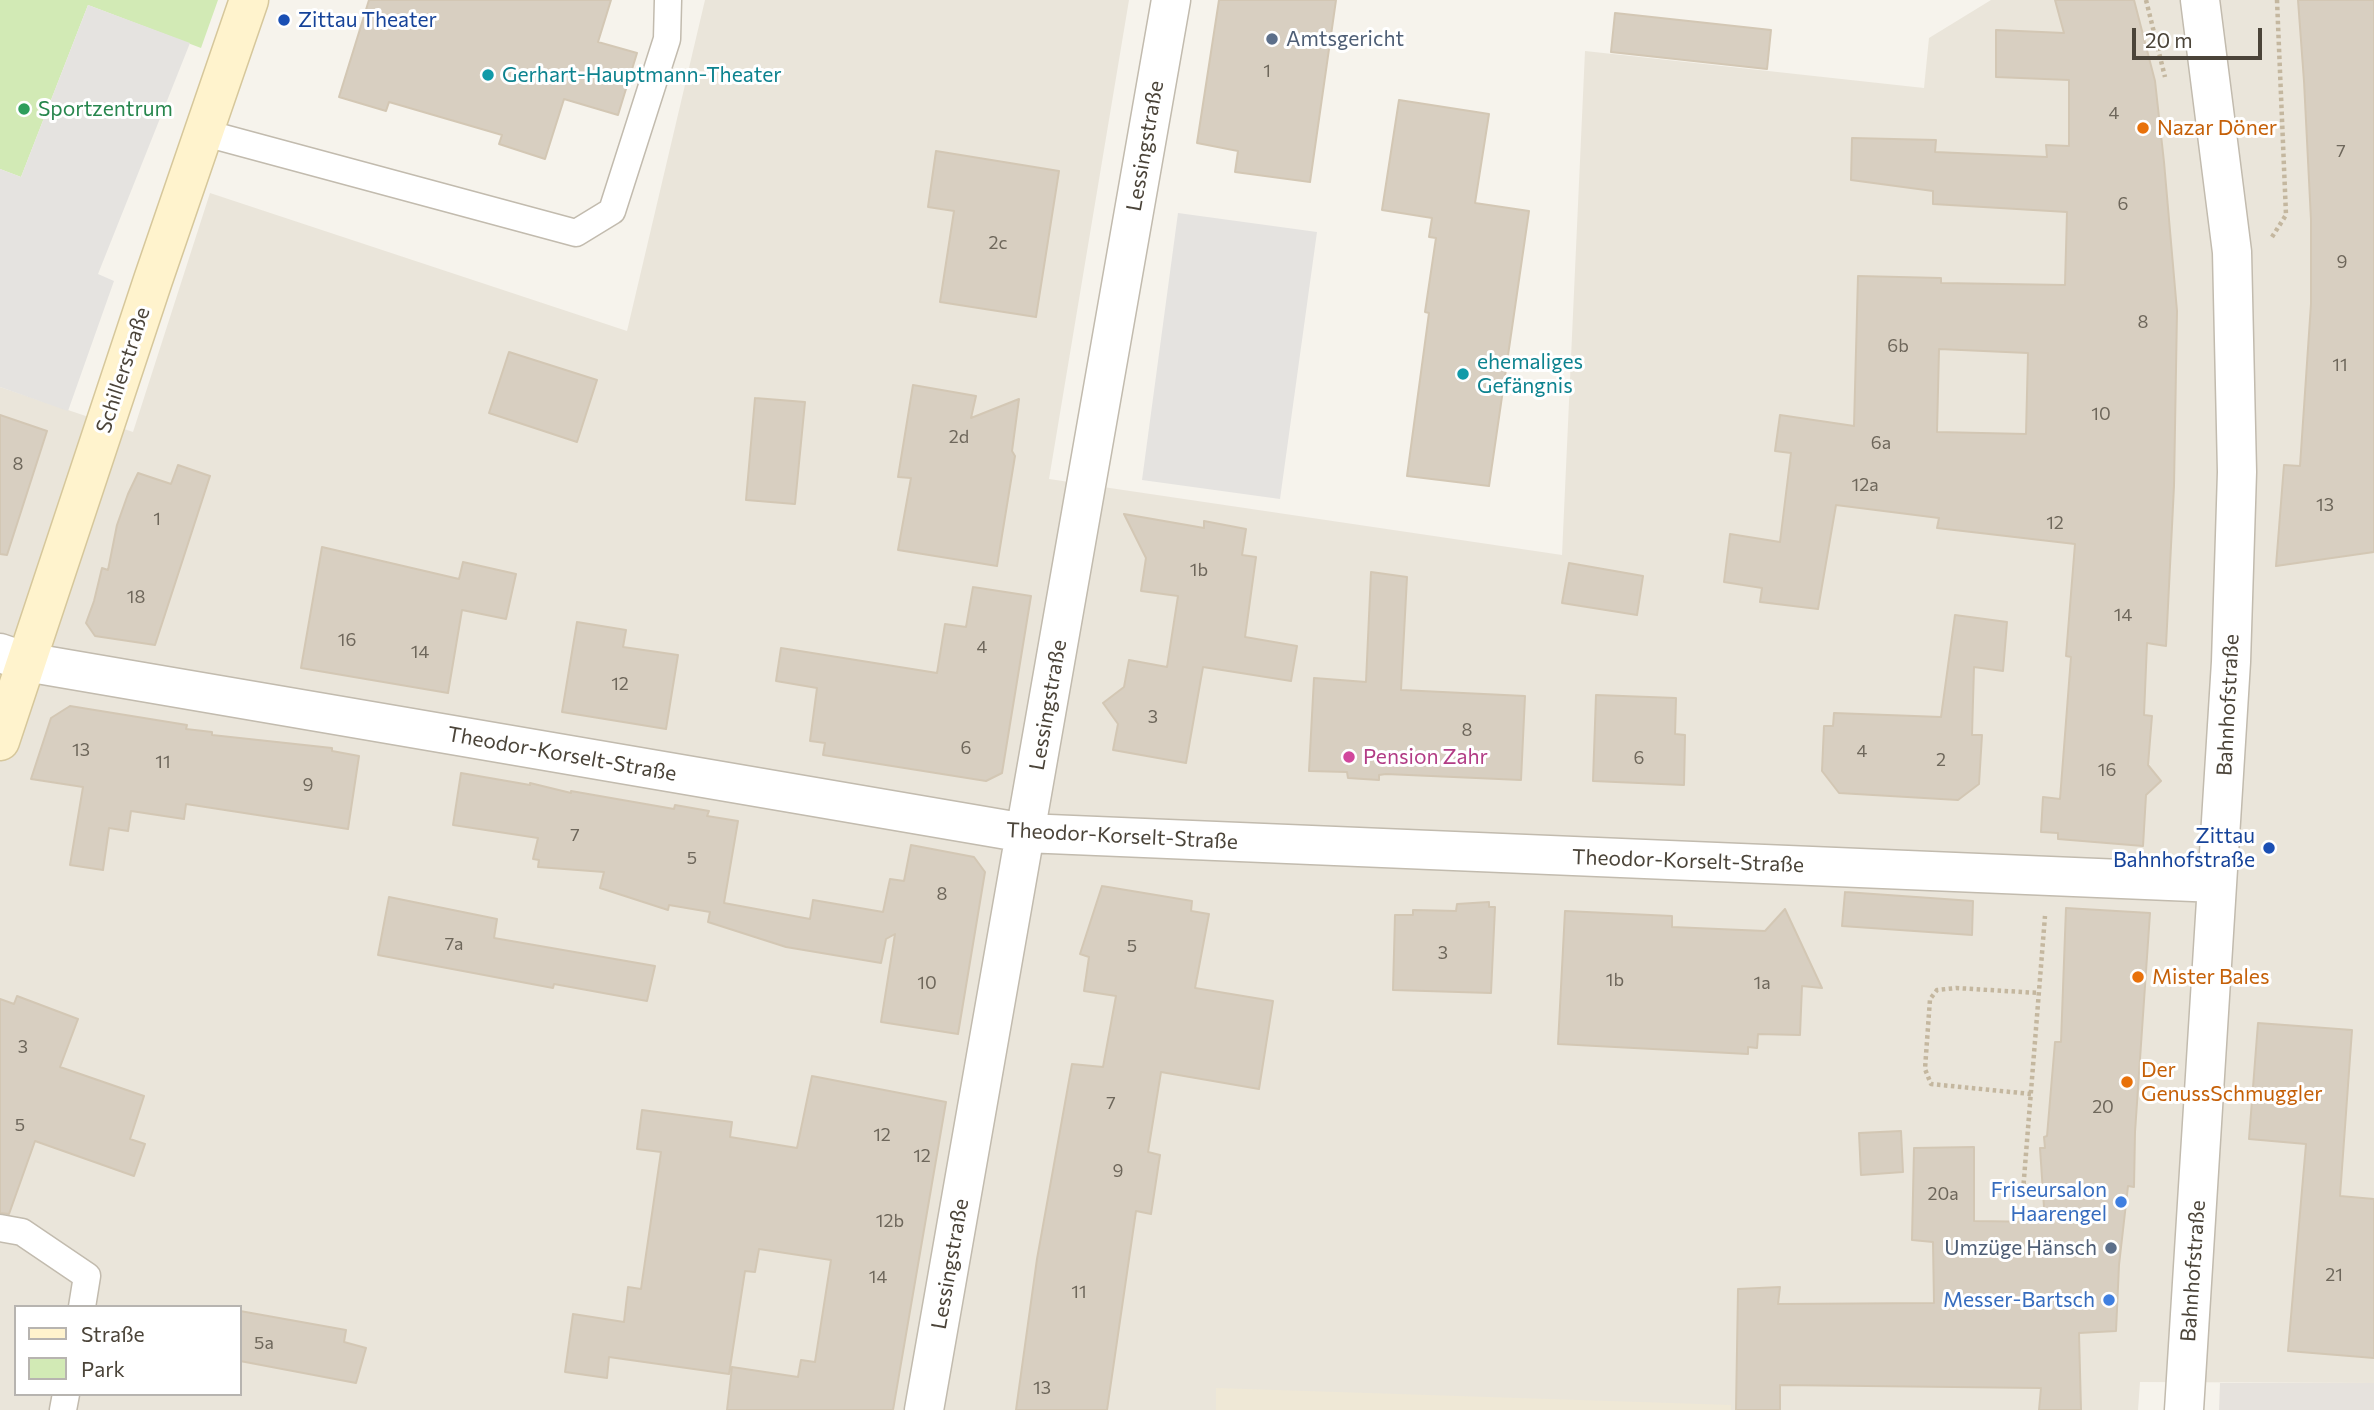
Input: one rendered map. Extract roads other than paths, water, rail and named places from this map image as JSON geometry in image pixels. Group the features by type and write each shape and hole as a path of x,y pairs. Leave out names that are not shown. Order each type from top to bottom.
{"main road":[{"name":"Schillerstraße","path":"0,741 13,658 153,280 249,0"}],"street":[{"name":"Lessingstraße","path":"924,1410 1171,0"},
{"name":"Bahnhofstraße","path":"2184,1410 2231,662 2237,472 2232,252 2200,0"},
{"name":"Theodor-Korselt-Straße","path":"13,658 1025,833 2217,884"}],"lane":[{"path":"205,133 576,233 612,211 667,39 668,0"},
{"path":"0,1228 22,1232 87,1276 82,1305"}],"place":[{"name":"Zittau Theater","path":"284,20"},
{"name":"Amtsgericht","path":"1272,39"},
{"name":"Gerhart-Hauptmann-Theater","path":"488,75"},
{"name":"Sportzentrum","path":"24,109"},
{"name":"Nazar Döner","path":"2143,128"},
{"name":"ehemaliges Gefängnis","path":"1463,374"},
{"name":"Pension Zahr","path":"1349,757"},
{"name":"Zittau Bahnhofstraße","path":"2269,848"},
{"name":"Mister Bales","path":"2138,977"},
{"name":"Der GenussSchmuggler","path":"2127,1082"},
{"name":"Friseursalon Haarengel","path":"2121,1202"},
{"name":"Umzüge Hänsch","path":"2111,1248"},
{"name":"Messer-Bartsch","path":"2109,1300"}]}
